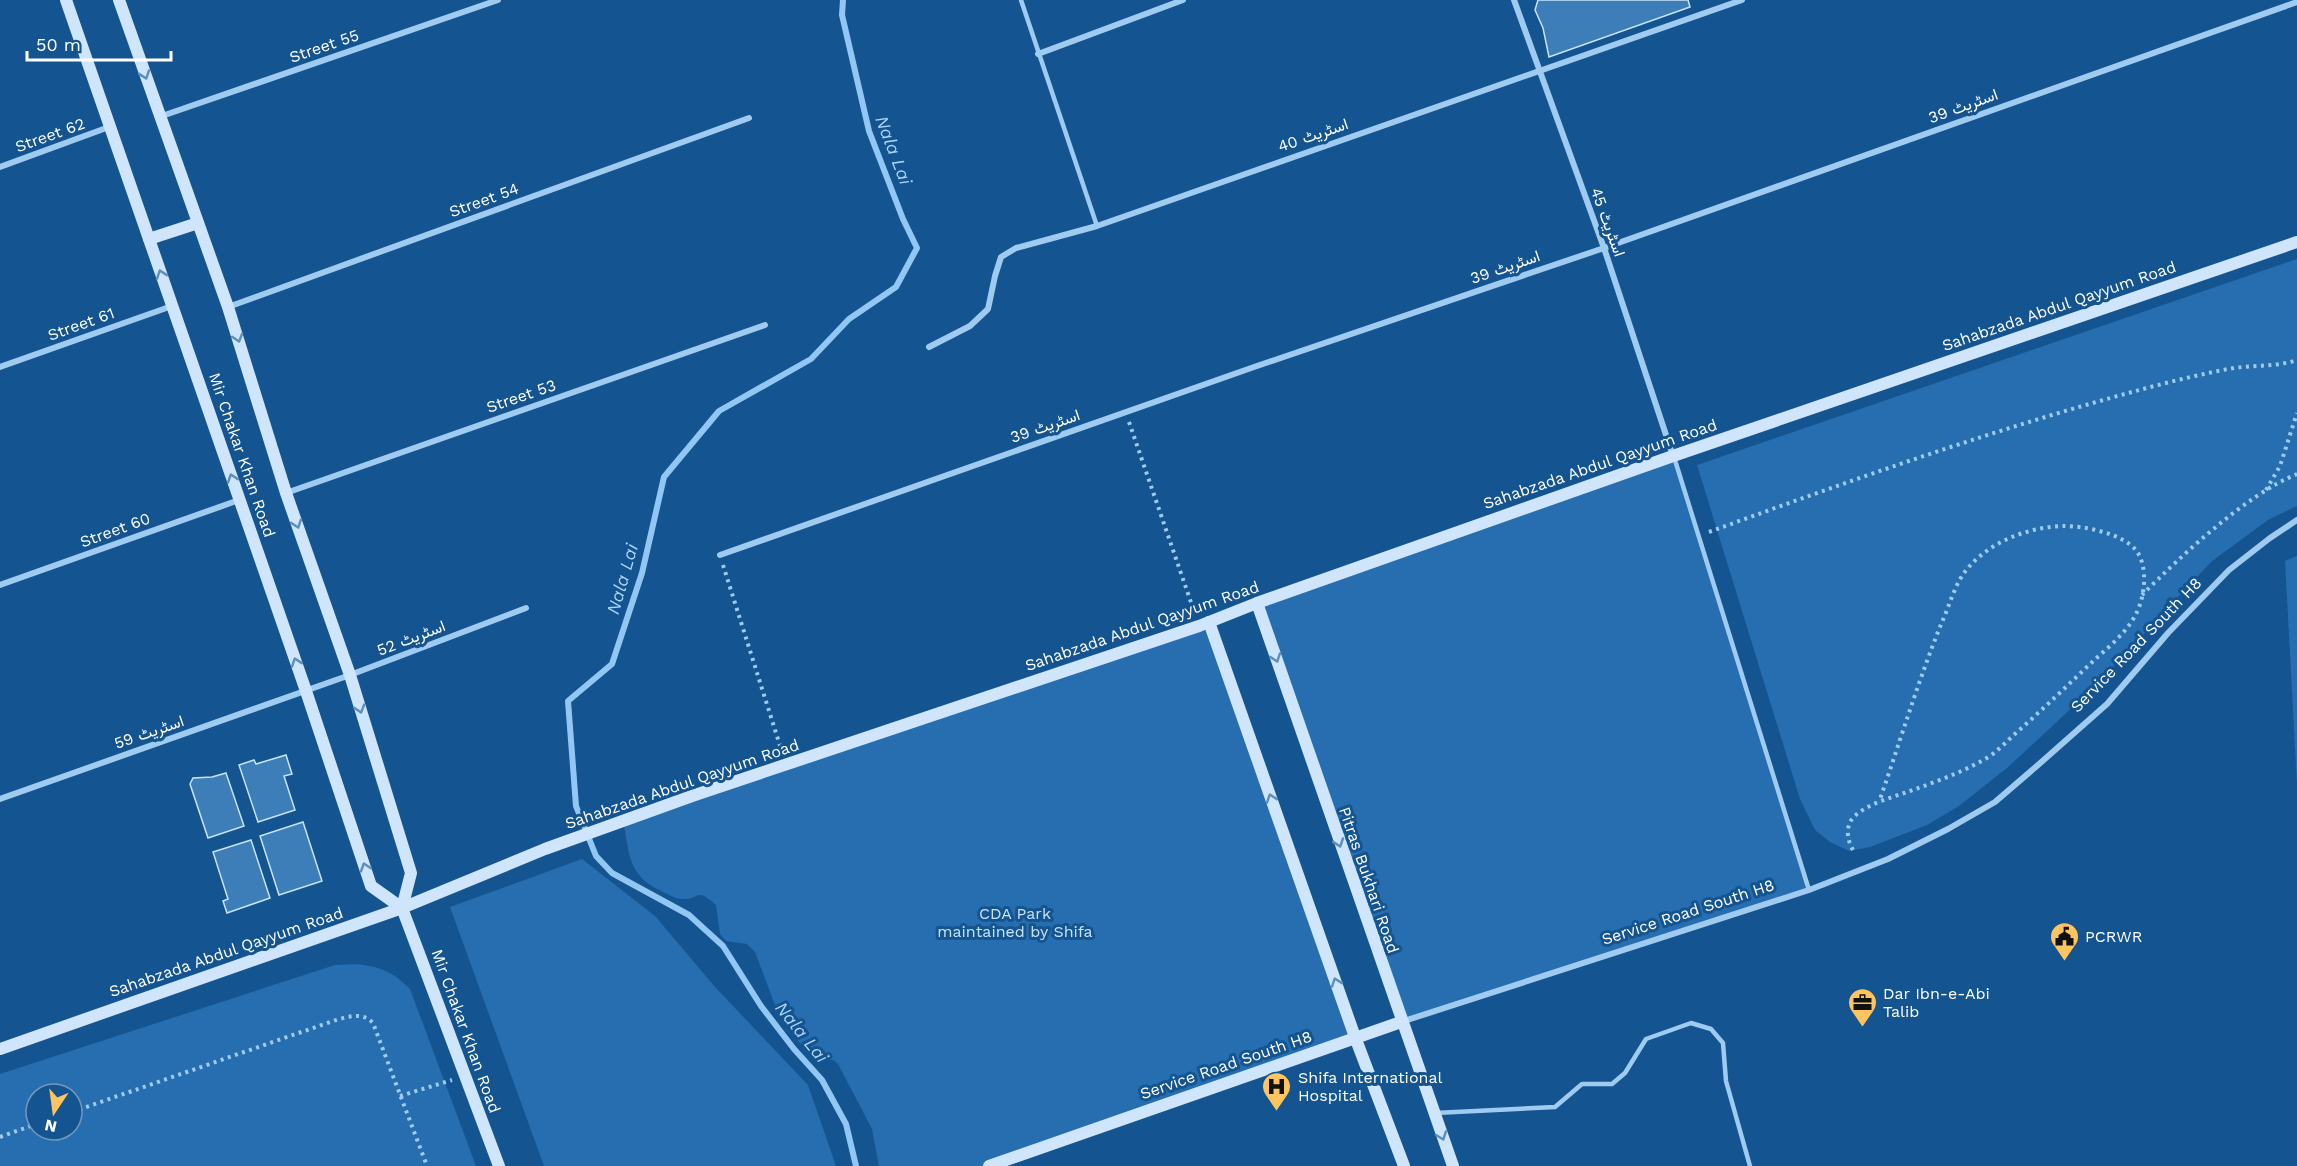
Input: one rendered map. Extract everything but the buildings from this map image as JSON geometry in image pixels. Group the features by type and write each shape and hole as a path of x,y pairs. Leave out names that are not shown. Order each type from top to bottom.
{"street":[{"name":"Mir Chakar Khan Road","path":"66,0 306,691 371,886 402,908 499,1166"},
{"name":"Mir Chakar Khan Road","path":"119,0 228,307 286,493 350,675 411,873 402,908"},
{"name":"Street 55","path":"159,117 498,0"},
{"path":"1038,54 1183,0"},
{"name":"اسٹریٹ 45","path":"1514,0 1604,248 1673,456"},
{"name":"اسٹریٹ 40","path":"929,347 970,326 988,309 1001,257 1016,248 1097,226 1742,0"},
{"name":"اسٹریٹ 39","path":"720,555 1125,412 1604,248 2297,2"},
{"name":"Street 54","path":"228,307 749,118"},
{"name":"Street 62","path":"0,167 109,127"},
{"path":"149,239 198,224"},
{"name":"Sahabzada Abdul Qayyum Road","path":"0,1049 402,908 545,849 692,796 1204,624 1257,603 1673,456 2297,242"},
{"name":"Street 61","path":"0,367 172,306"},
{"name":"Street 53","path":"286,493 765,325"},
{"name":"Street 60","path":"0,585 240,500"},
{"name":"Service Road South H8","path":"989,1166 1355,1037 1809,890 1888,859 1995,802 2107,704 2168,633 2229,570 2297,520"},
{"name":"Pitras Bukhari Road","path":"1257,603 1453,1166"},
{"name":"اسٹریٹ 52","path":"306,691 526,608"},
{"path":"1204,624 1404,1166"},
{"name":"اسٹریٹ 59","path":"0,799 306,691"}],"lane":[{"path":"1021,0 1097,226"},
{"path":"1673,456 1809,890"},
{"path":"1434,1113 1555,1107 1582,1084 1612,1084 1625,1073 1646,1039 1691,1023 1711,1029 1723,1043 1726,1081 1750,1166"}],"path":[{"path":"1698,536 1870,473 2047,416 2135,391 2204,375 2233,369 2286,364 2297,360"},
{"path":"1125,412 1204,624"},
{"path":"2264,493 2280,466 2297,413"},
{"path":"2142,595 2198,543 2264,493 2297,474"},
{"path":"1853,850 1847,838 1849,826 1855,815 1879,802 1957,772 1995,752 2113,643 2135,615 2142,595 2144,570 2137,551 2130,545 2092,529 2058,526 2007,539 1990,548 1963,574 1933,646 1879,802"},
{"path":"720,555 786,766"},
{"path":"84,1108 333,1021 357,1016 364,1017 373,1023 427,1166"},
{"path":"400,1096 464,1076"},
{"path":"0,1137 24,1128"}],"green space":[{"path":"2297,259 2297,506 2268,520 2212,561 2096,685 2007,768 1959,806 1927,825 1870,847 1849,851 1830,842 1815,830 1800,799 1697,465"},
{"path":"1673,456 1809,890 1401,1022 1257,603"},
{"path":"2297,556 2297,784 2285,561"},
{"name":"CDA Park maintained by Shifa","path":"1209,622 1355,1037 992,1166 879,1166 872,1129 838,1064 833,1060 818,1060 805,1051 775,1005 755,952 747,944 726,941 720,934 716,905 709,899 701,895 688,899 677,898 650,885 642,878 636,871 629,853 623,821"},
{"path":"582,859 655,916 716,988 808,1085 836,1166 544,1166 450,907"},
{"path":"356,964 379,968 392,974 410,989 476,1166 0,1166 0,1074 335,965"}],"waterway":[{"name":"Nala Lai","path":"843,0 842,15 869,131 903,219 917,248 896,287 849,319 811,359 719,411 664,477 642,573 612,664 568,701 576,806 596,856 612,873 689,915 723,946 761,1006 794,1049 822,1080 846,1124 856,1166"}],"place":[{"name":"PCRWR","path":"2064,962"},
{"name":"Dar Ibn-e-Abi Talib","path":"1862,1028"},
{"name":"Shifa International Hospital","path":"1277,1112"}]}
